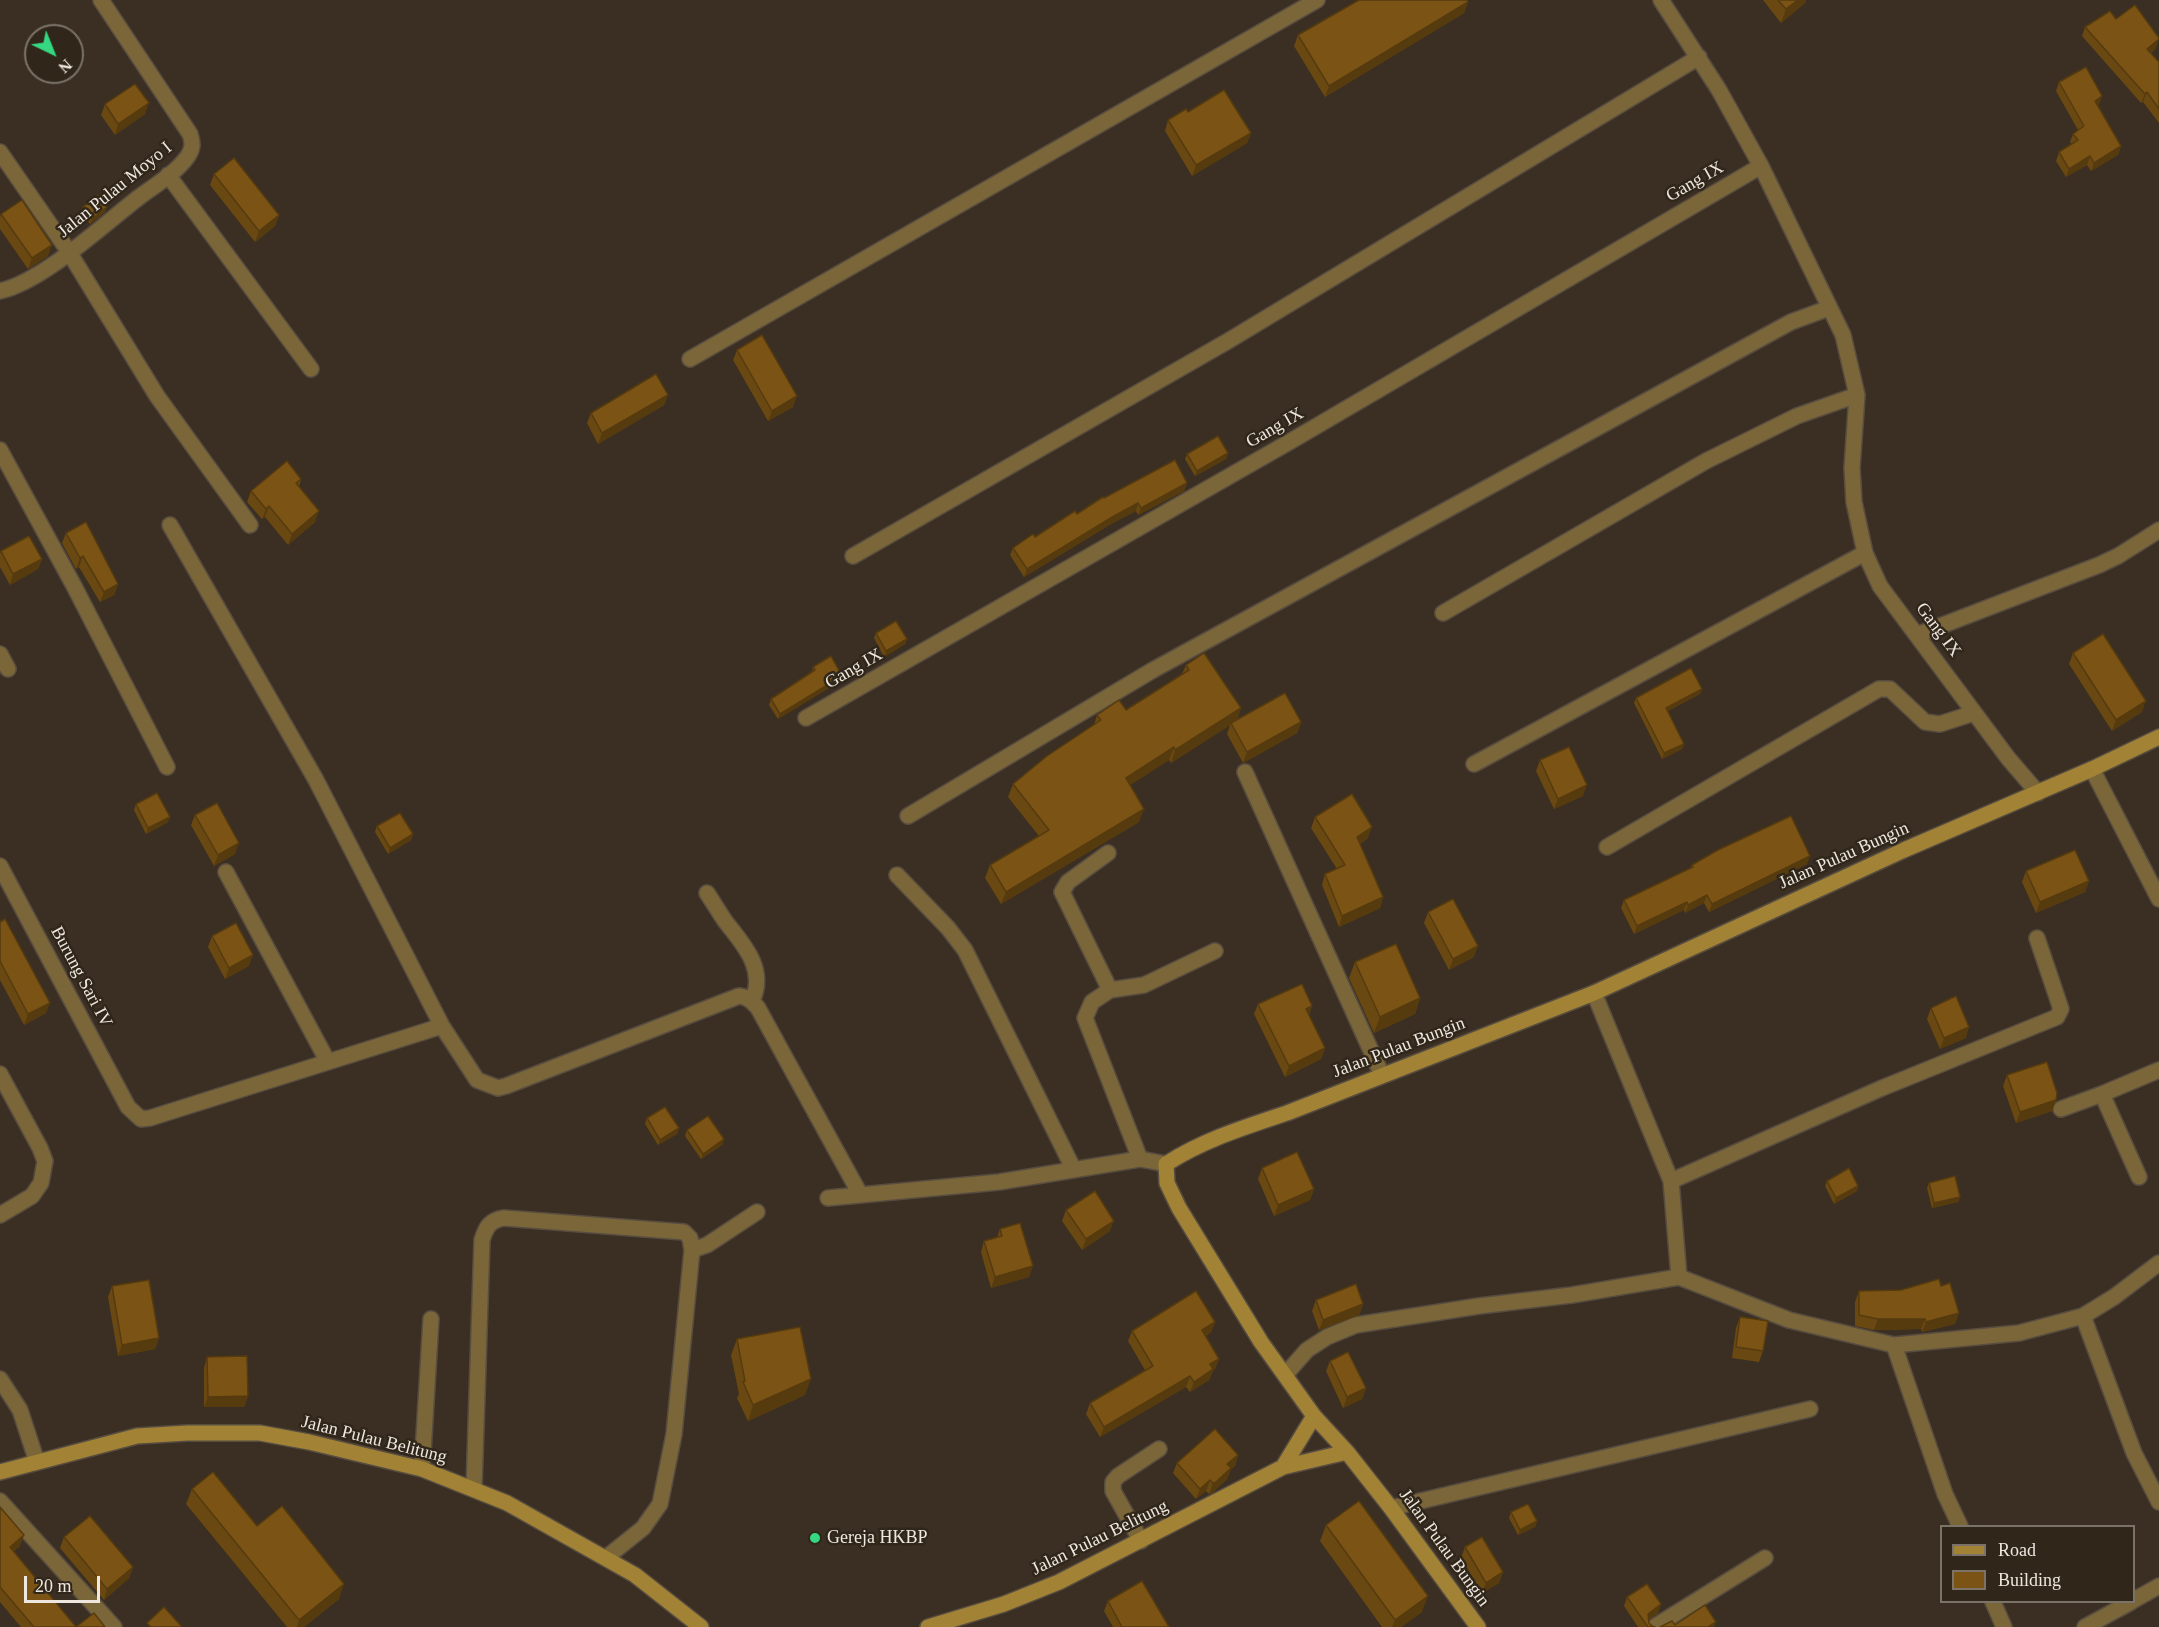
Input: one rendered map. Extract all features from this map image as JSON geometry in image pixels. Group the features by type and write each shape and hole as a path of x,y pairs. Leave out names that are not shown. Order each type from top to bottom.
{"street":[{"name":"Jalan Pulau Moyo I","path":"0,291 27,281 69,252 168,175 186,159 190,152 193,143 190,135 101,0"},
{"path":"690,359 1317,0"},
{"name":"Gang IX","path":"1661,0 1698,57 1761,166 1843,335 1857,395 1852,468 1854,502 1865,553 1880,586 2008,758 2038,793"},
{"path":"853,556 1228,340 1698,57"},
{"path":"0,152 69,252 157,396 250,525"},
{"name":"Gang IX","path":"806,718 1302,435 1761,166"},
{"path":"168,175 311,369"},
{"path":"908,816 1182,654 1791,322 1828,308"},
{"path":"1443,613 1706,461 1797,416 1857,395"},
{"path":"0,450 74,586 167,767"},
{"path":"170,525 316,780 442,1026 477,1080 498,1088 739,996 752,1001 758,1008 860,1194"},
{"path":"1917,635 2099,565 2159,530"},
{"path":"1474,764 1865,553"},
{"path":"0,654 8,669"},
{"path":"1607,847 1879,689 1890,688 1924,722 1940,724 1974,713"},
{"name":"Jalan Pulau Bungin","path":"1478,1627 1391,1508 1347,1452 1314,1416 1261,1342 1179,1208 1167,1183 1166,1164 1201,1144 1287,1113 1594,993 1904,850 2038,793 2159,737"},
{"path":"2092,769 2159,899"},
{"path":"1245,772 1382,1075"},
{"path":"1108,853 1068,882 1062,892 1110,990"},
{"name":"Burung Sari IV","path":"0,866 128,1107 141,1119 328,1062"},
{"path":"226,872 328,1062 442,1026"},
{"path":"897,875 948,928 965,950 1073,1168"},
{"path":"707,893 721,915 740,937 753,960 756,989 752,1001"},
{"path":"1671,1181 1882,1088 2057,1017 2061,1009 2037,938"},
{"path":"1140,1159 1085,1018 1092,1002 1110,990 1144,985 1215,951"},
{"path":"1594,993 1671,1181 1679,1277"},
{"path":"2061,1109 2159,1070"},
{"path":"0,1074 45,1161 41,1183 32,1196 0,1215"},
{"path":"2103,1094 2139,1177"},
{"path":"828,1198 999,1182 1073,1168 1140,1159 1166,1164"},
{"path":"692,1250 706,1245 756,1212"},
{"path":"474,1488 482,1240 488,1225 504,1218 684,1232 690,1238 692,1250 674,1434 660,1504 643,1528 607,1557"},
{"path":"1282,1371 1327,1337 1356,1325 1479,1306 1572,1295 1679,1277 1789,1320 1894,1345 2019,1333 2084,1316 2159,1263"},
{"path":"2084,1316 2134,1453 2159,1502"},
{"path":"422,1469 431,1319"},
{"path":"1894,1345 1945,1494 1959,1525"},
{"path":"0,1379 20,1410 37,1462"},
{"path":"1391,1508 1810,1409"},
{"path":"1283,1467 1314,1416"},
{"name":"Jalan Pulau Belitung","path":"0,1472 137,1436 260,1433 422,1469 474,1488 507,1503 607,1557 635,1575 701,1627"},
{"path":"1141,1541 1113,1491 1113,1482 1118,1476 1159,1449"},
{"name":"Jalan Pulau Belitung","path":"928,1627 1004,1604 1059,1582 1283,1467 1347,1452"},
{"path":"0,1501 114,1627"},
{"path":"1654,1627 1765,1558"},
{"path":"2135,1599 2159,1586"},
{"path":"1993,1603 2004,1627"},
{"path":"2085,1627 2128,1603"}],"building":[{"path":"1359,0 1467,0 1468,2 1329,86 1298,35"},
{"path":"1778,0 1798,0 1786,9"},
{"path":"2135,5 2159,38 2147,49 2159,62 2159,109 2147,92 2145,94 2085,27 2110,11 2116,19"},
{"path":"2086,67 2102,96 2095,101 2121,146 2094,163 2090,156 2069,169 2059,152 2078,140 2073,134 2084,126 2059,82"},
{"path":"135,84 149,103 118,124 105,104"},
{"path":"1224,90 1251,133 1196,165 1168,120 1186,109 1188,112"},
{"path":"234,158 279,215 259,231 214,174"},
{"path":"98,195 107,207 92,219 83,207"},
{"path":"22,200 52,245 32,258 1,214"},
{"path":"762,335 797,396 772,411 737,350"},
{"path":"656,374 668,395 602,433 591,413"},
{"path":"1218,436 1228,453 1197,471 1187,454"},
{"path":"1175,460 1187,483 1141,508 1138,503 1027,569 1013,548 1033,534 1035,537 1075,511 1077,514 1103,497"},
{"path":"287,461 301,479 296,483 319,511 292,534 269,506 266,509 251,491"},
{"path":"86,522 118,584 104,592 83,556 80,558 66,533"},
{"path":"29,536 42,559 13,574 1,551"},
{"path":"896,621 907,639 886,651 876,633"},
{"path":"2103,634 2146,701 2116,720 2073,653"},
{"path":"1204,653 1241,708 1126,778 1144,809 1006,892 990,865 1049,830 1013,784 1047,756 1101,720 1097,715 1119,700 1126,710 1189,670 1186,665"},
{"path":"831,656 842,676 780,714 771,699 815,670 813,667"},
{"path":"1691,668 1702,689 1666,708 1684,744 1664,753 1636,698"},
{"path":"1285,693 1301,722 1247,752 1231,723"},
{"path":"1569,747 1587,785 1558,799 1540,760"},
{"path":"157,793 170,817 148,828 136,804"},
{"path":"1352,794 1372,827 1357,837 1383,897 1342,916 1325,874 1345,865 1315,817"},
{"path":"217,803 239,843 218,855 195,815"},
{"path":"400,813 413,834 390,848 377,826"},
{"path":"1791,816 1810,856 1712,904 1707,895 1637,926 1624,900 1693,867 1692,865 1718,850"},
{"path":"2075,850 2089,881 2040,902 2026,871"},
{"path":"1453,899 1478,946 1453,959 1428,912"},
{"path":"5,919 50,1003 28,1014 0,961 0,922"},
{"path":"236,923 253,955 229,968 212,936"},
{"path":"1396,944 1420,998 1380,1017 1355,962"},
{"path":"1302,984 1312,1006 1306,1009 1325,1048 1289,1066 1258,1004"},
{"path":"1956,996 1969,1027 1944,1038 1931,1008"},
{"path":"2047,1062 2057,1093 2056,1100 2020,1112 2007,1075"},
{"path":"665,1107 679,1128 660,1140 647,1118"},
{"path":"708,1116 724,1139 703,1154 687,1130"},
{"path":"1297,1152 1314,1189 1278,1205 1262,1168"},
{"path":"1849,1168 1858,1186 1836,1198 1827,1181"},
{"path":"1955,1176 1960,1197 1934,1203 1929,1183"},
{"path":"1095,1191 1114,1221 1086,1239 1066,1210"},
{"path":"1020,1223 1033,1266 995,1277 984,1241 1002,1236 1000,1229"},
{"path":"1939,1279 1941,1286 1950,1283 1959,1313 1926,1322 1925,1319 1878,1319 1859,1315 1859,1291 1901,1290"},
{"path":"149,1280 159,1338 122,1345 112,1286"},
{"path":"1356,1284 1363,1304 1323,1320 1316,1300"},
{"path":"1196,1291 1215,1322 1202,1330 1219,1359 1210,1364 1213,1369 1194,1382 1190,1376 1104,1427 1090,1403 1153,1366 1132,1331"},
{"path":"1740,1317 1768,1321 1763,1351 1736,1347"},
{"path":"800,1327 811,1379 753,1405 743,1382 745,1381 737,1339"},
{"path":"1348,1352 1366,1388 1347,1397 1330,1361"},
{"path":"247,1356 248,1396 208,1397 207,1357"},
{"path":"1215,1429 1238,1455 1227,1464 1231,1468 1216,1482 1213,1483 1210,1480 1200,1489 1177,1463"},
{"path":"213,1472 257,1526 282,1506 344,1584 299,1620 192,1489"},
{"path":"1359,1501 1428,1596 1395,1620 1326,1525"},
{"path":"1528,1504 1537,1521 1520,1530 1511,1512"},
{"path":"0,1507 24,1535 10,1547 76,1627 34,1627 0,1587"},
{"path":"90,1516 133,1567 107,1589 64,1537"},
{"path":"1482,1537 1503,1572 1486,1583 1465,1547"},
{"path":"1142,1581 1169,1627 1122,1627 1108,1601"},
{"path":"1647,1584 1661,1604 1648,1614 1649,1623 1655,1627 1648,1627 1627,1597"},
{"path":"1705,1605 1716,1622 1708,1627 1660,1627 1672,1621 1675,1625"},
{"path":"164,1607 182,1627 151,1627 147,1623"},
{"path":"94,1613 105,1627 76,1627"}],"place":[{"name":"Gereja HKBP","path":"815,1538"}]}
